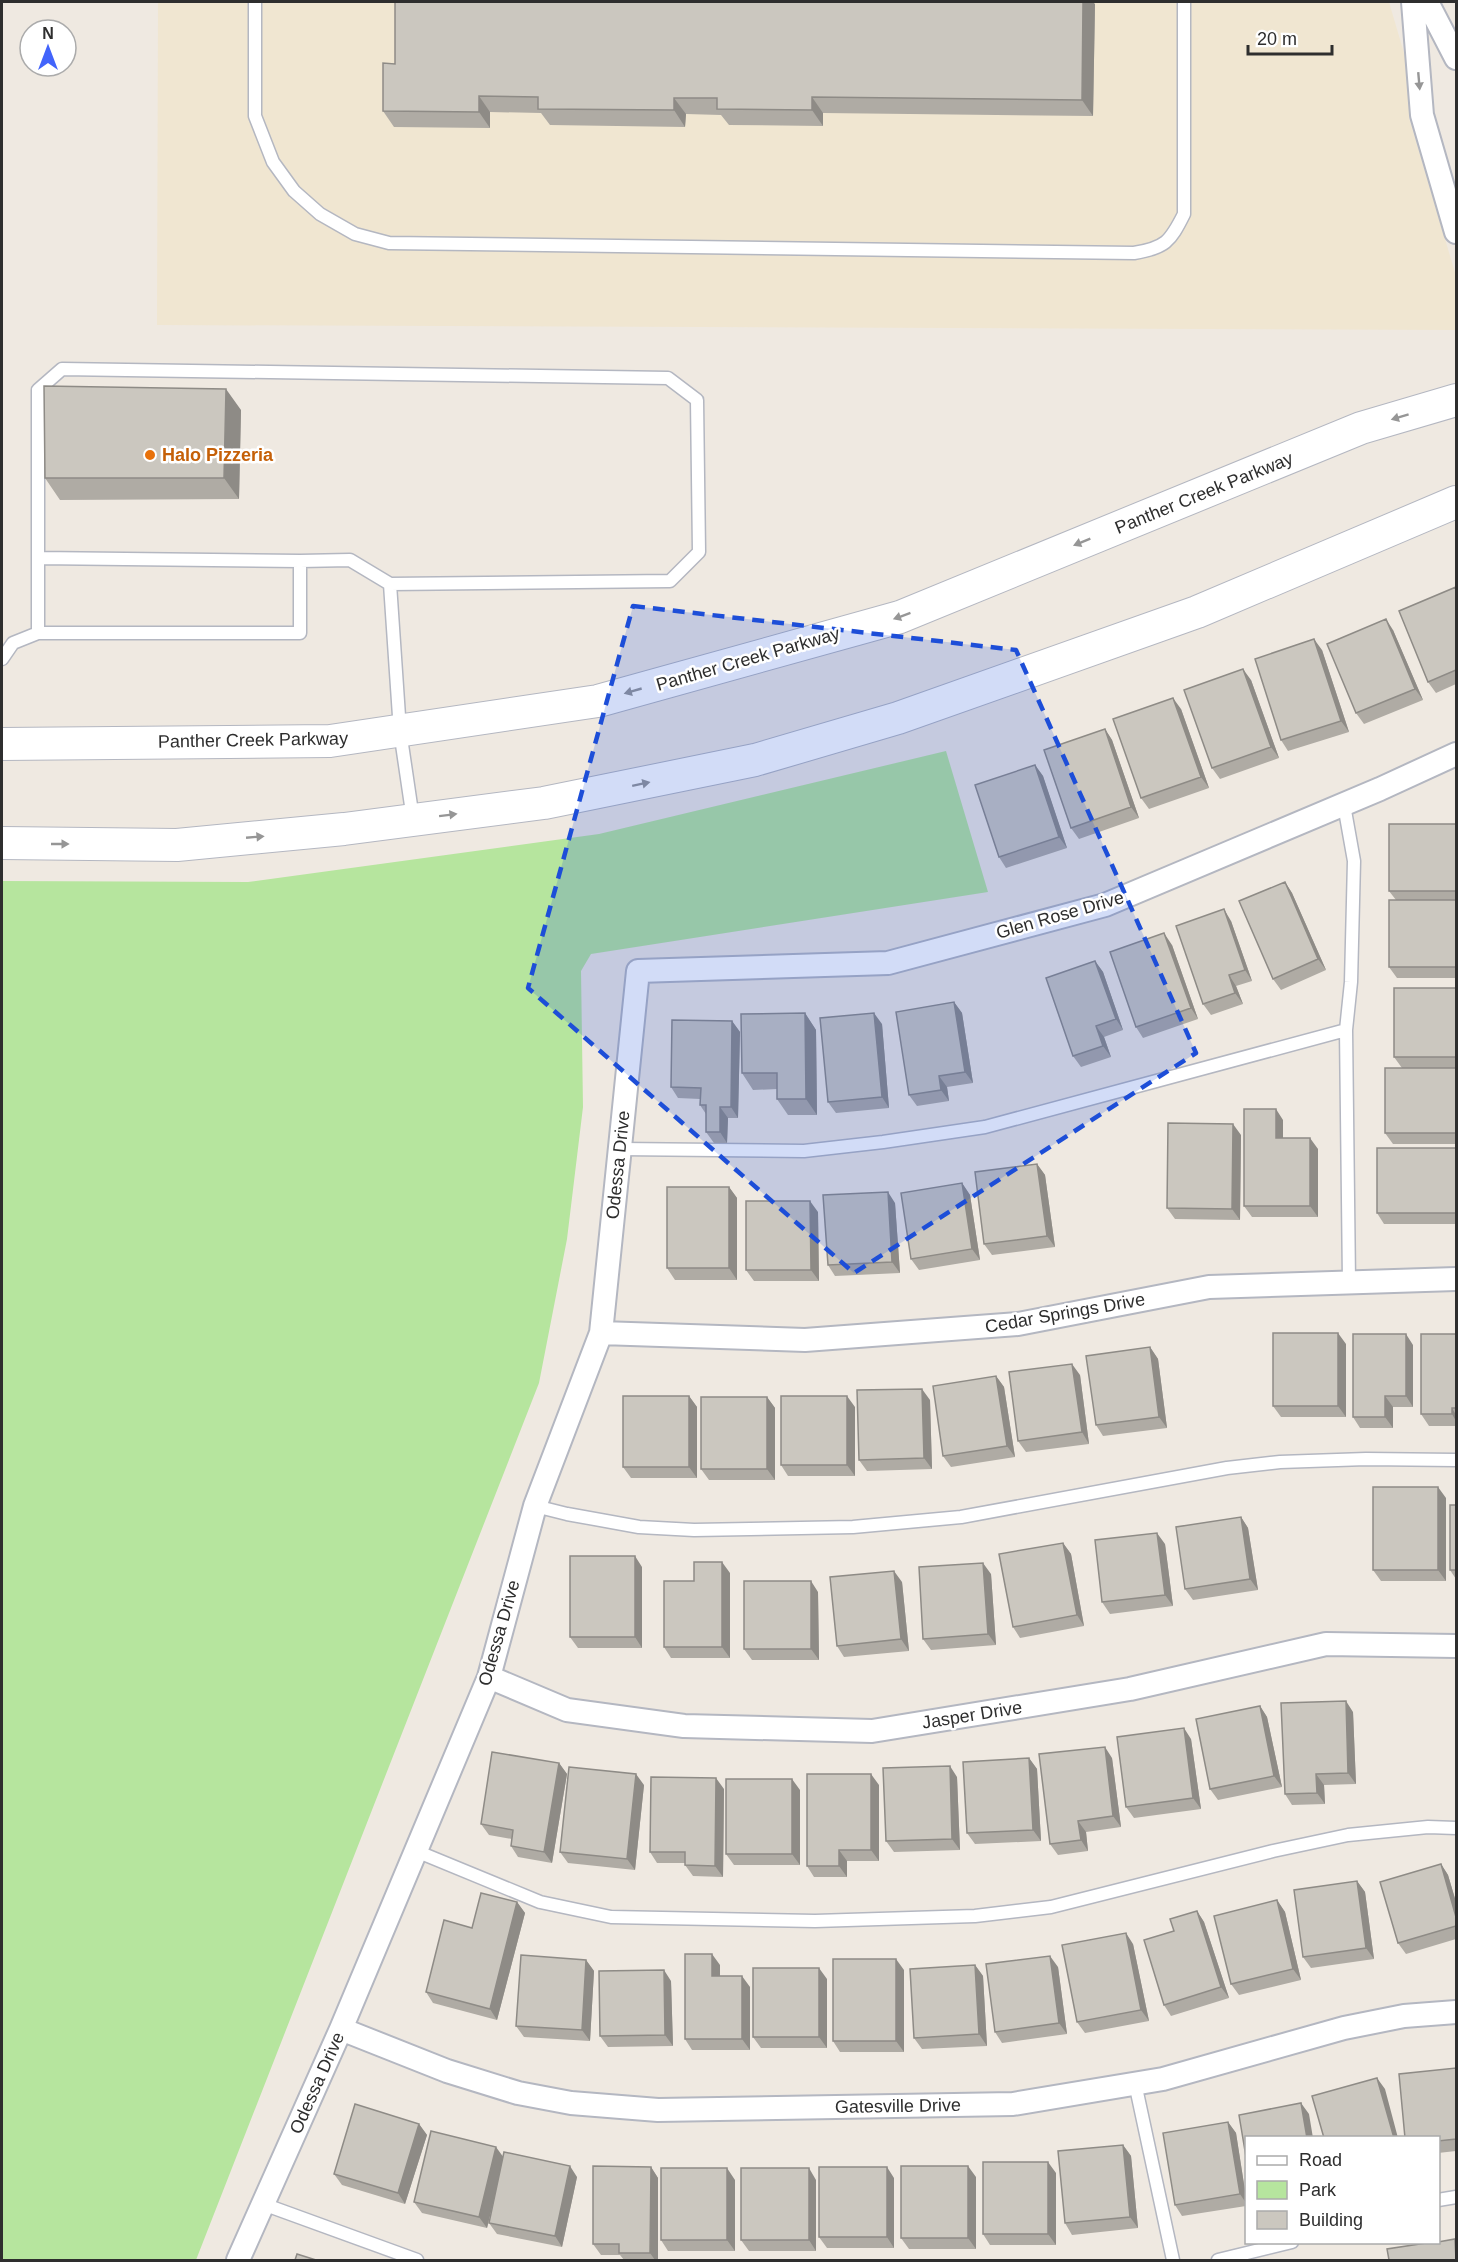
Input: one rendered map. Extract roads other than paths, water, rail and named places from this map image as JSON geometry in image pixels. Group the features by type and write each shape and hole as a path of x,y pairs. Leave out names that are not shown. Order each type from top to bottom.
{"main road":[{"name":"Panther Creek Parkway","path":"2,744 330,741 598,701 900,617 1361,429 1456,400"},
{"path":"2,843 177,845 344,829 544,803 755,760 898,718 1197,612 1456,502"}],"street":[{"path":"1413,2 1422,115 1456,232"},
{"path":"1426,2 1456,58"},
{"name":"Glen Rose Drive","path":"638,971 888,963 1105,905 1344,805 1456,754"},
{"name":"Odessa Drive","path":"238,2260 341,2029 489,1677 535,1506 601,1333 638,971"},
{"name":"Cedar Springs Drive","path":"601,1333 805,1341 1018,1324 1209,1287 1456,1279"},
{"name":"Jasper Drive","path":"489,1677 567,1710 579,1712 684,1726 872,1731 1130,1689 1326,1644 1456,1646"},
{"name":"Gatesville Drive","path":"341,2029 447,2071 518,2093 571,2103 658,2110 1013,2104 1163,2079 1344,2028 1404,2016 1456,2012"}],"lane":[{"path":"255,2 255,116 262,139 273,162 294,191 320,214 355,234 389,243 1134,253 1154,250 1172,237 1184,214 1184,2"},
{"path":"38,558 350,560 390,584 670,581 699,552 697,400 668,378 62,369 38,390 38,558 38,633"},
{"path":"2,659 13,643 38,633 300,633 300,561"},
{"path":"390,584 400,731 413,820"},
{"path":"1344,805 1354,861 1351,982 1346,1030 1349,1282"},
{"path":"620,1149 804,1151 985,1127 1346,1030"},
{"path":"535,1506 639,1527 694,1530 852,1527 960,1516 1227,1468 1280,1462 1366,1459 1456,1460"},
{"path":"416,1851 540,1902 611,1917 815,1921 975,1916 1051,1907 1273,1851 1348,1835 1428,1827 1456,1828"},
{"path":"1135,2083 1173,2260"},
{"path":"1440,2200 1456,2197"},
{"path":"263,2204 417,2260"},
{"path":"1218,2260 1284,2244"}],"place":[{"name":"Halo Pizzeria","path":"150,455"}]}
